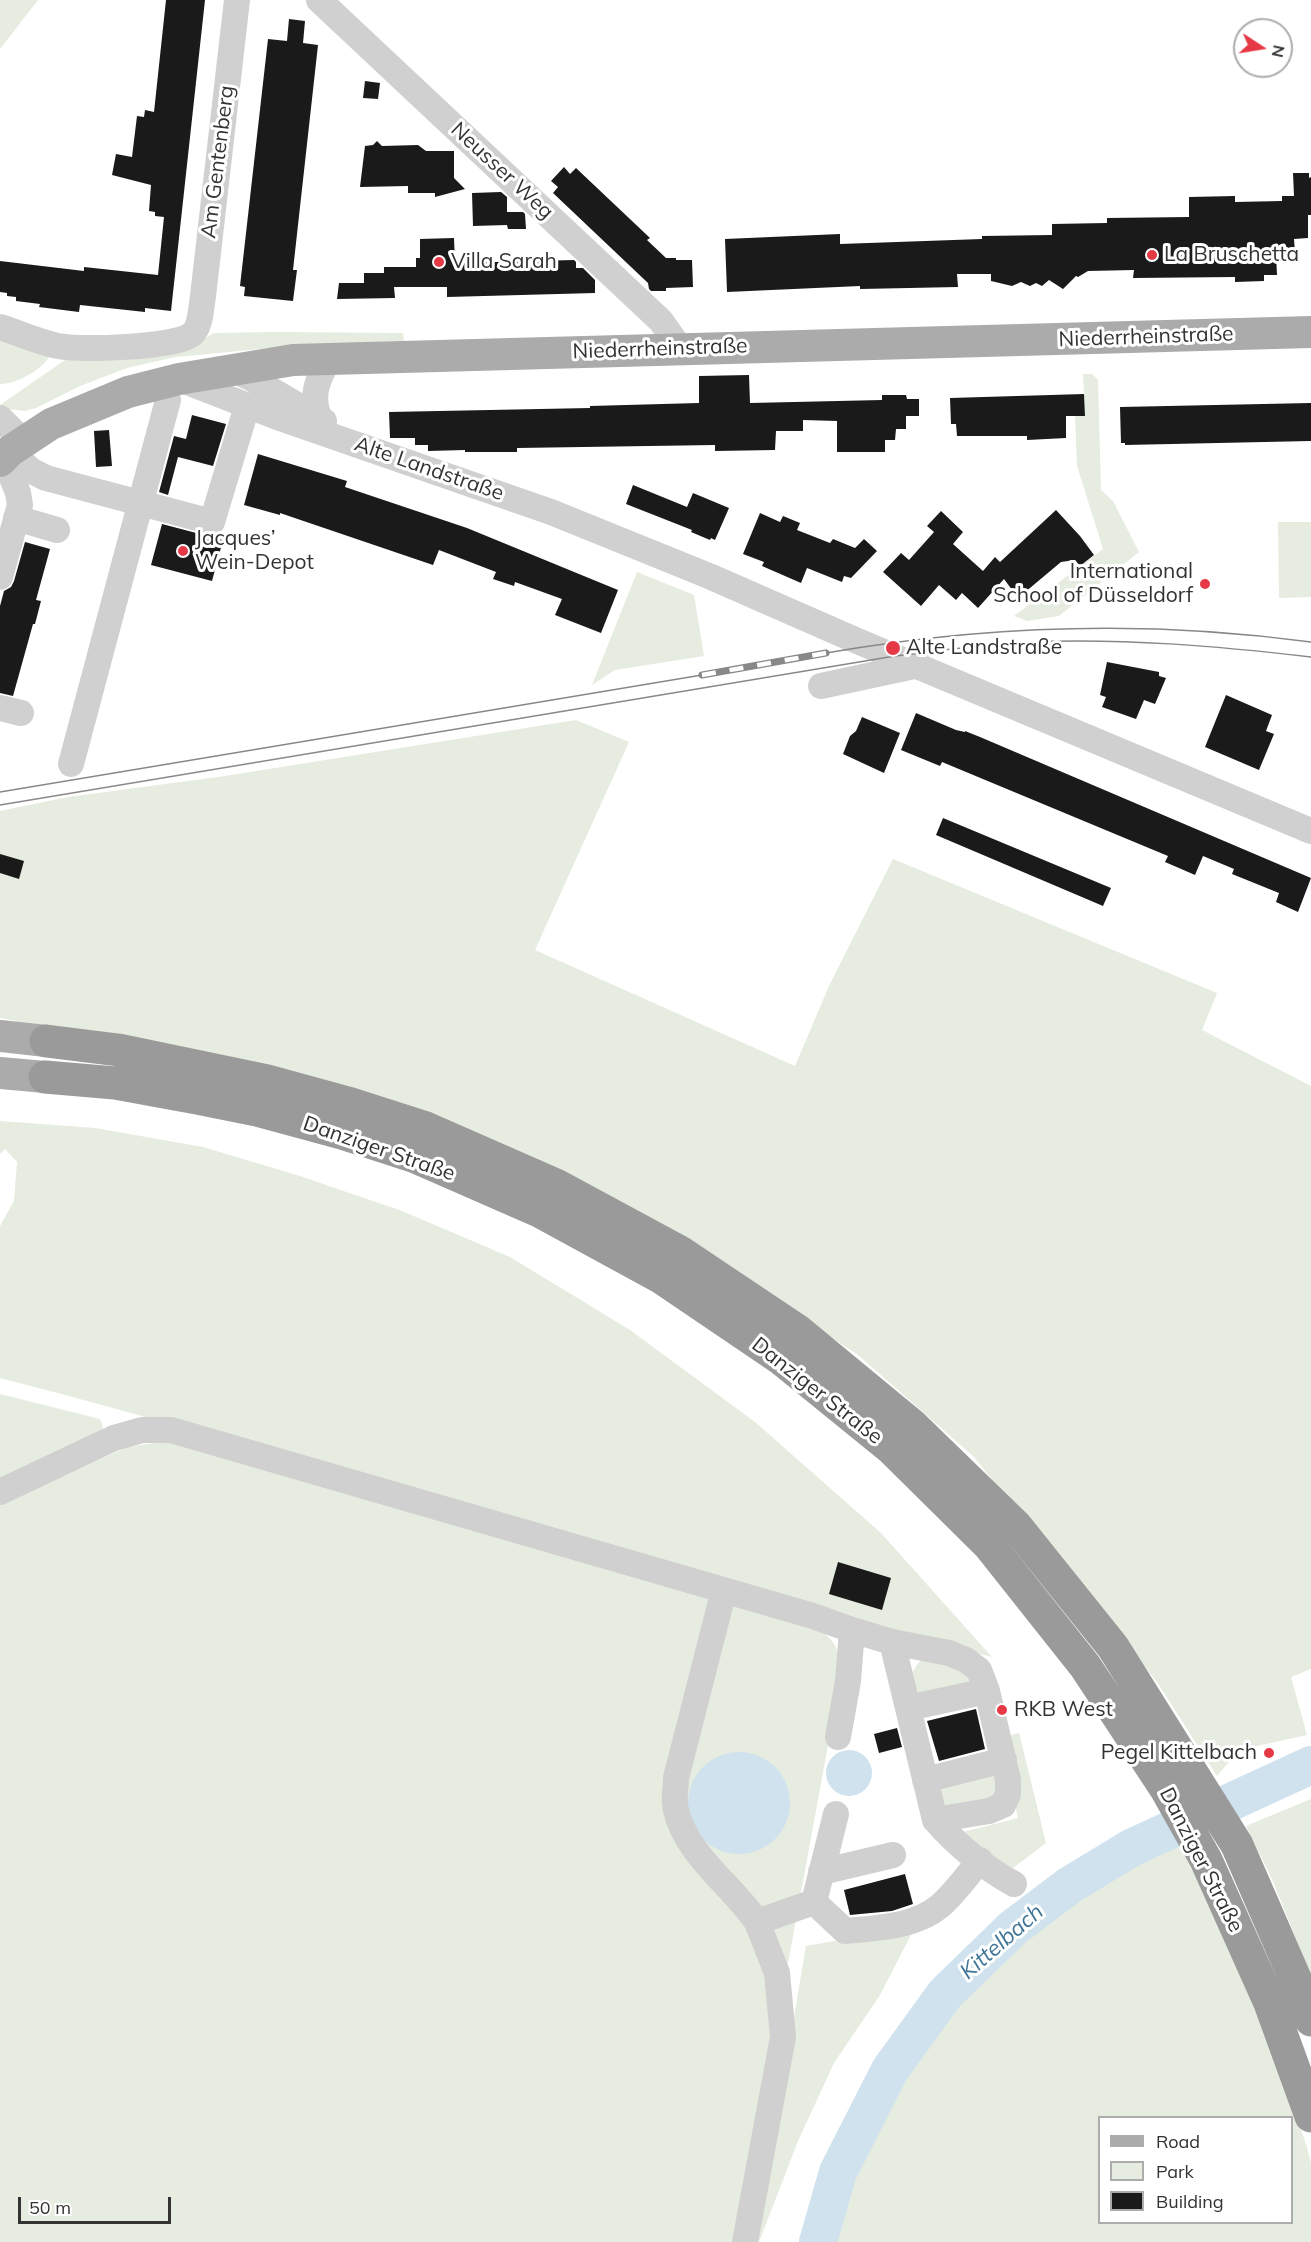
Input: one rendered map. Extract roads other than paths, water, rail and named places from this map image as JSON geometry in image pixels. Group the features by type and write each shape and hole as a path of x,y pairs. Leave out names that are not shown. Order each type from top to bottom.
{"highway":[{"name":"Danziger Straße","path":"46,1041 118,1050 256,1078 351,1104 426,1128 556,1185 680,1251 807,1339 914,1426 1016,1526 1113,1647 1181,1783 1206,1860 1270,2003 1311,2116"},
{"name":"Danziger Straße","path":"45,1077 115,1083 257,1110 342,1133 413,1156 541,1212 662,1278 780,1358 883,1442 989,1545 1181,1783 1237,1845 1311,2020"}],"main road":[{"name":"Niederrheinstraße","path":"10,453 51,424 128,392 174,389 235,371 294,360 1311,332"},
{"name":"Danziger Straße","path":"0,1036 46,1041"},
{"name":"Danziger Straße","path":"0,1073 45,1077"}],"street":[{"name":"Am Gentenberg","path":"0,327 56,345 92,348 169,342 191,336 198,325 237,0"},
{"name":"Neusser Weg","path":"319,0 661,321 680,348"},
{"path":"319,417 314,405 316,387 329,359"},
{"name":"Alte Landstraße","path":"235,371 319,417 344,440"},
{"path":"72,764 139,503 174,389"},
{"name":"Alte Landstraße","path":"174,389 247,406 551,512 709,576 855,640 1311,831"},
{"path":"10,453 32,471 46,478 212,522 247,406"},
{"path":"0,418 10,453 20,506 0,578"},
{"path":"16,518 57,530"},
{"path":"821,686 919,665"},
{"path":"0,1492 114,1438 142,1430 171,1430 813,1616 892,1642 949,1653 966,1660 979,1670 987,1691 1004,1760 1008,1794 1003,1805 989,1811 935,1820"},
{"path":"724,1590 676,1778 675,1808 683,1833 744,1903 757,1922 777,1973 783,2037 745,2242"},
{"path":"838,1737 848,1681 852,1630"},
{"path":"892,1642 935,1820 951,1838 1014,1884"},
{"path":"908,1708 987,1691"},
{"path":"926,1780 1004,1760"},
{"path":"814,1902 836,1814"},
{"path":"821,1872 893,1855"},
{"path":"814,1902 845,1931 883,1927 918,1918 938,1908 980,1860"},
{"path":"757,1922 814,1902"}],"water":[{"path":"849,1750 865,1757 872,1773 865,1789 849,1796 833,1789 826,1773 833,1757"},
{"path":"739,1752 759,1756 775,1767 786,1783 790,1803 786,1823 775,1839 759,1850 739,1854 719,1850 703,1839 692,1823 688,1803 692,1783 703,1767 719,1756"}],"waterway":[{"name":"Kittelbach","path":"818,2242 838,2172 890,2070 945,1994 1013,1928 1070,1885 1131,1848 1311,1765"}],"tram line":[{"path":"826,653 947,636 1068,629 1190,630 1311,642"},
{"path":"0,805 895,656 978,646 1064,641 1135,642 1205,646 1311,657"},
{"path":"0,792 702,675"}],"railway":[{"path":"702,675 826,653"}],"place":[{"name":"La Bruschetta","path":"1152,255"},
{"name":"Villa Sarah","path":"439,262"},
{"name":"Jacques’ Wein-Depot","path":"183,551"},
{"name":"International School of Düsseldorf","path":"1205,584"},
{"name":"Alte Landstraße","path":"893,648"},
{"name":"RKB West","path":"1002,1710"},
{"name":"Pegel Kittelbach","path":"1269,1753"}]}
